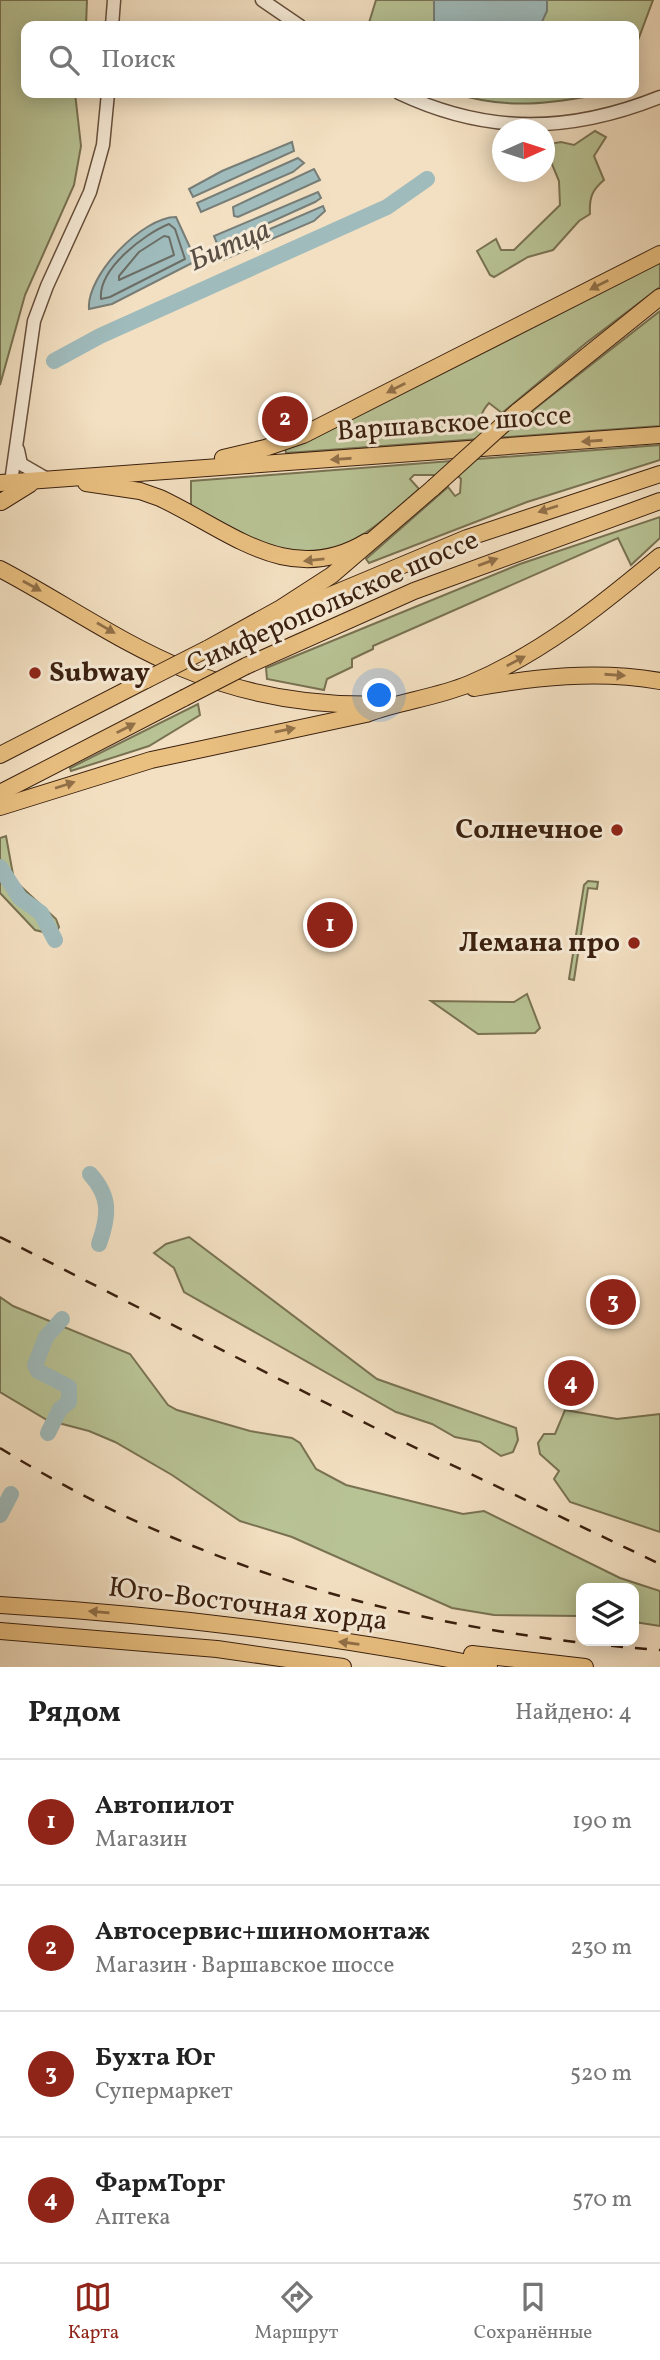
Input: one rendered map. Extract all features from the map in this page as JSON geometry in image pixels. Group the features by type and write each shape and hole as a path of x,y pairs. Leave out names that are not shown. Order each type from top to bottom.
{"main road":[{"path":"166,468 246,453 303,435 660,254"},
{"path":"207,649 306,593 352,560 517,412 660,299"},
{"name":"Варшавское шоссе","path":"6,483 166,468 277,463 660,435"},
{"name":"Симферопольское шоссе","path":"0,755 207,649 467,538 660,474"},
{"path":"1,503 26,486 49,480 140,491 273,555 296,561 318,561 344,553 397,520"},
{"path":"1,503 6,483"},
{"name":"Симферопольское шоссе","path":"0,793 246,666 414,591 660,501"},
{"path":"431,698 495,672 558,637 660,556"},
{"path":"2,568 154,655 211,680 251,692 307,702 395,703 496,684 573,675 621,675 660,681"},
{"path":"0,807 119,768 366,715 395,703"},
{"name":"Юго-Восточная хорда","path":"0,1605 165,1617 433,1656 489,1667"},
{"name":"Юго-Восточная хорда","path":"0,1632 217,1649 343,1667"},
{"path":"433,1656 471,1654 584,1667"}],"street":[{"path":"112,21 114,0"},
{"path":"262,0 293,21"},
{"path":"410,98 447,114 519,124 567,123 589,119 630,109 660,97"},
{"path":"6,483 18,439 34,321 90,192 103,145 108,98"},
{"path":"18,439 21,464 49,480"}],"green space":[{"path":"0,0 87,0 86,21 21,21 21,98 76,98 81,146 74,185 25,295 0,385"},
{"path":"376,0 653,0 639,38 639,21 370,21"},
{"path":"473,98 577,98 529,104"},
{"path":"595,131 606,137 594,156 604,180 592,195 590,214 579,221 553,250 528,257 494,277 490,275 477,251 496,239 501,250 514,250 560,205 559,181 555,171 555,143 574,145"},
{"path":"660,260 660,287 586,343 502,413 489,403 481,420 483,427 496,431 526,425 537,417 532,411 660,311 660,426 286,453 285,447"},
{"path":"660,445 660,460 527,502 369,563 366,559 448,487 455,496 460,493 461,479 457,475 414,475 410,479 419,489 382,521 342,546 310,555 298,555 268,545 191,506 191,481"},
{"path":"660,517 660,538 631,565 618,538 373,646 373,649 352,659 352,667 327,679 324,690 267,679 266,668 520,564"},
{"path":"198,704 200,715 149,746 71,771 70,768"},
{"path":"6,836 14,880 56,919 59,927 51,943 43,932 35,930 0,893 0,838"},
{"path":"588,881 598,882 597,889 588,888 574,980 569,979 584,885"},
{"path":"527,994 540,1028 535,1033 478,1034 431,1001 514,1002"},
{"path":"189,1237 377,1379 516,1428 518,1440 513,1452 501,1456 480,1442 455,1437 432,1424 396,1412 184,1292 174,1268 154,1253 166,1244"},
{"path":"0,1297 13,1306 130,1354 168,1405 177,1410 250,1431 292,1438 300,1443 316,1469 346,1485 463,1514 484,1511 635,1583 576,1583 576,1616 494,1615 452,1608 292,1537 240,1521 172,1475 115,1442 89,1431 47,1420 0,1392"},
{"path":"565,1410 617,1419 660,1414 660,1532 570,1502 554,1479 559,1471 540,1454 538,1443 544,1434 555,1434"},
{"path":"639,1584 660,1591 660,1626 639,1623"}],"water":[{"path":"434,0 547,0 547,11 542,21 434,21"},
{"path":"292,142 294,151 193,197 189,189 222,171"},
{"path":"298,158 304,163 293,172 201,212 197,203"},
{"path":"314,169 320,180 238,217 234,216 233,207"},
{"path":"318,192 321,198 315,202 218,246 214,236"},
{"path":"323,206 325,211 314,221 223,260 219,251"},
{"path":"176,217 193,254 192,263 112,304 89,309 90,296 97,281 106,265 119,251 148,227"}],"waterway":[{"name":"Битца","path":"54,361 100,336 387,207 427,179"},
{"name":"Битца","path":"0,867 20,898 41,913 55,940"},
{"name":"Битца","path":"90,1174 105,1199 105,1224 99,1244"},
{"name":"Битца","path":"48,1433 60,1409 69,1402 69,1387 38,1371 35,1365 46,1337 62,1319"},
{"name":"Битца","path":"0,1515 11,1494"}],"railway":[{"path":"0,1237 391,1436 660,1564"},
{"path":"0,1448 77,1492 155,1530 235,1562 317,1590 401,1612 486,1629 572,1642 660,1650"}],"place":[{"name":"Автосервис+шиномонтаж","path":"285,419"},
{"name":"Subway","path":"35,673"},
{"name":"Солнечное","path":"617,830"},
{"name":"Автопилот","path":"330,925"},
{"name":"Лемана про","path":"634,943"},
{"name":"Бухта Юг","path":"613,1302"},
{"name":"ФармТорг","path":"571,1383"}]}
